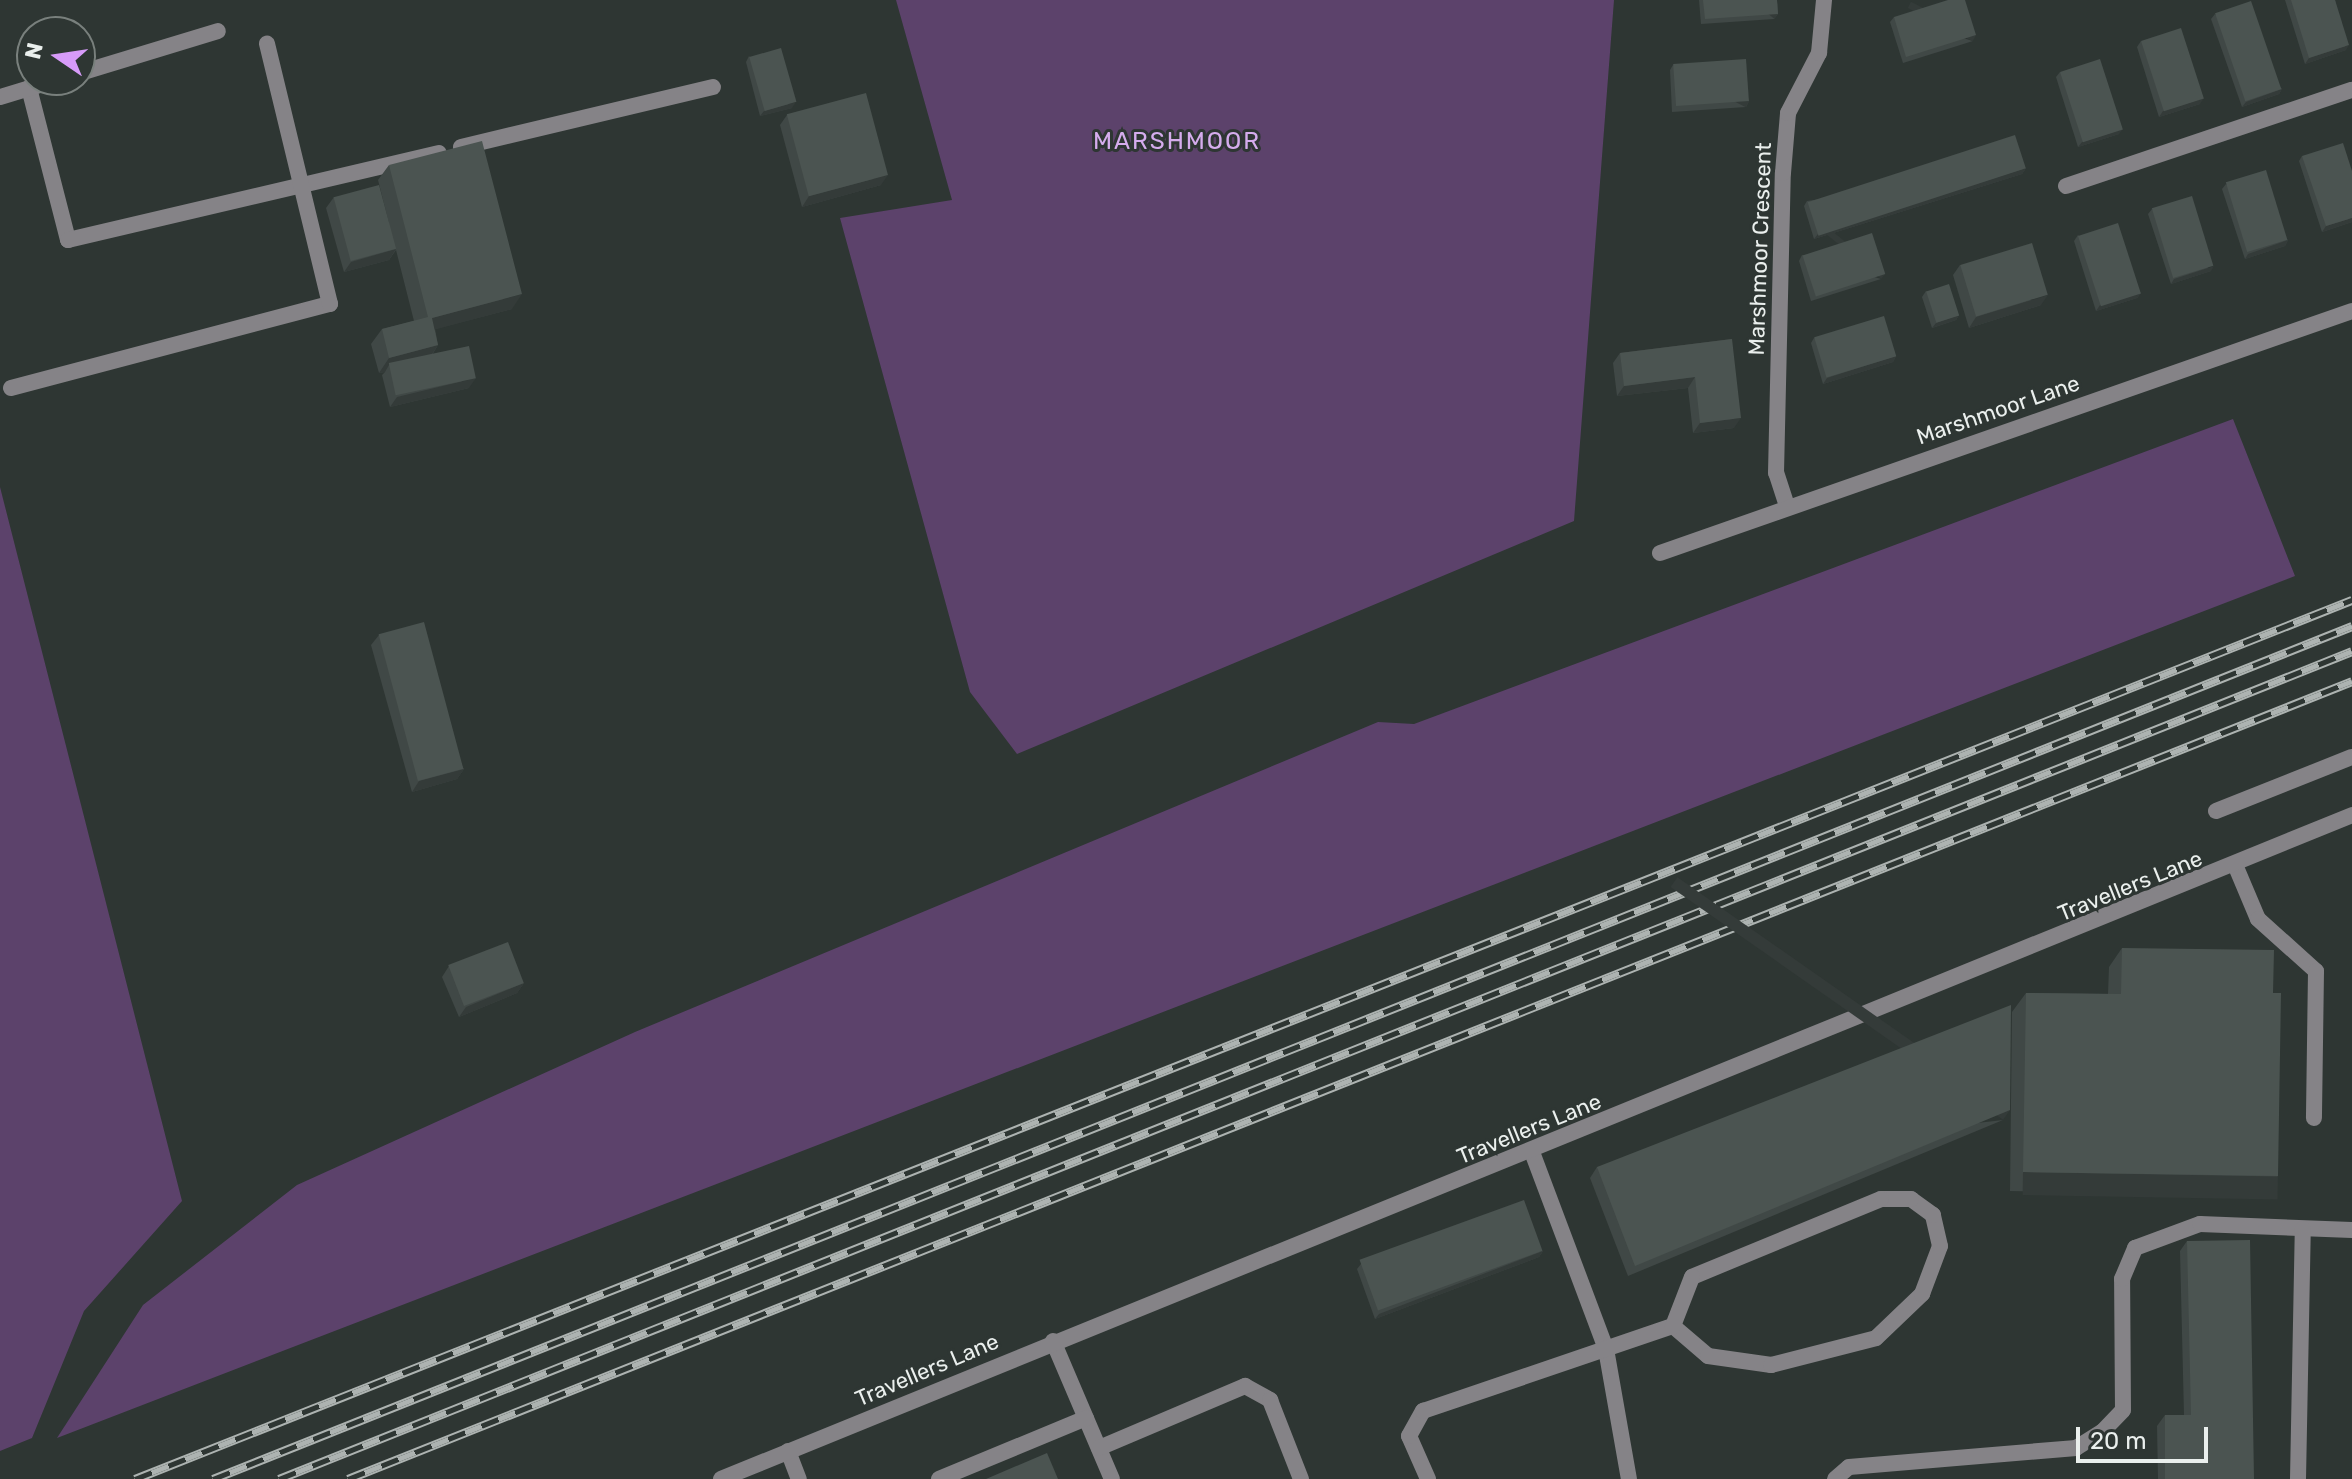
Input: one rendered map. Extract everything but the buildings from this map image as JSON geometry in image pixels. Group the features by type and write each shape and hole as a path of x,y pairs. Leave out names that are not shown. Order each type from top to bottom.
{"street":[{"name":"Marshmoor Crescent","path":"1787,506 1776,473 1783,173 1788,113 1819,53 1824,0"},
{"path":"96,68 218,31"},
{"path":"11,388 330,304 267,44"},
{"path":"31,96 68,240 713,87"},
{"path":"2066,186 2352,90"},
{"name":"Marshmoor Lane","path":"1660,553 1787,506 2352,311"},
{"path":"2216,811 2352,757"},
{"name":"Travellers Lane","path":"721,1479 1053,1341 1532,1152 2236,867 2352,815"},
{"path":"2236,867 2258,919 2316,971 2314,1118"},
{"path":"1532,1152 1606,1349 1629,1479"},
{"path":"1428,1479 1409,1436 1423,1411 1673,1326 1692,1277 1881,1199 1911,1199 1933,1215 1940,1246 1922,1294 1876,1338 1771,1365 1708,1356 1673,1326"},
{"path":"1835,1479 1849,1467 2076,1448 2123,1410 2122,1279 2135,1248 2200,1224 2352,1230"},
{"path":"2298,1479 2303,1229"},
{"path":"1053,1341 1112,1479"},
{"path":"1099,1448 1245,1386 1270,1400 1301,1479"},
{"path":"939,1479 1086,1418"},
{"path":"788,1451 799,1479"}],"shaded area":[{"path":"896,0 1614,0 1574,521 1017,754 970,692 840,218 952,200"},
{"path":"2233,419 2295,576 57,1438 143,1305 297,1185 635,1032 1378,722 1414,724"},
{"path":"0,487 182,1201 84,1311 32,1438 0,1451"}],"railway":[{"path":"135,1479 2352,600"},
{"path":"213,1479 2352,626"},
{"path":"279,1479 2352,651"},
{"path":"348,1479 2352,681"}],"district":[{"name":"MARSHMOOR","path":"1177,142"}]}
